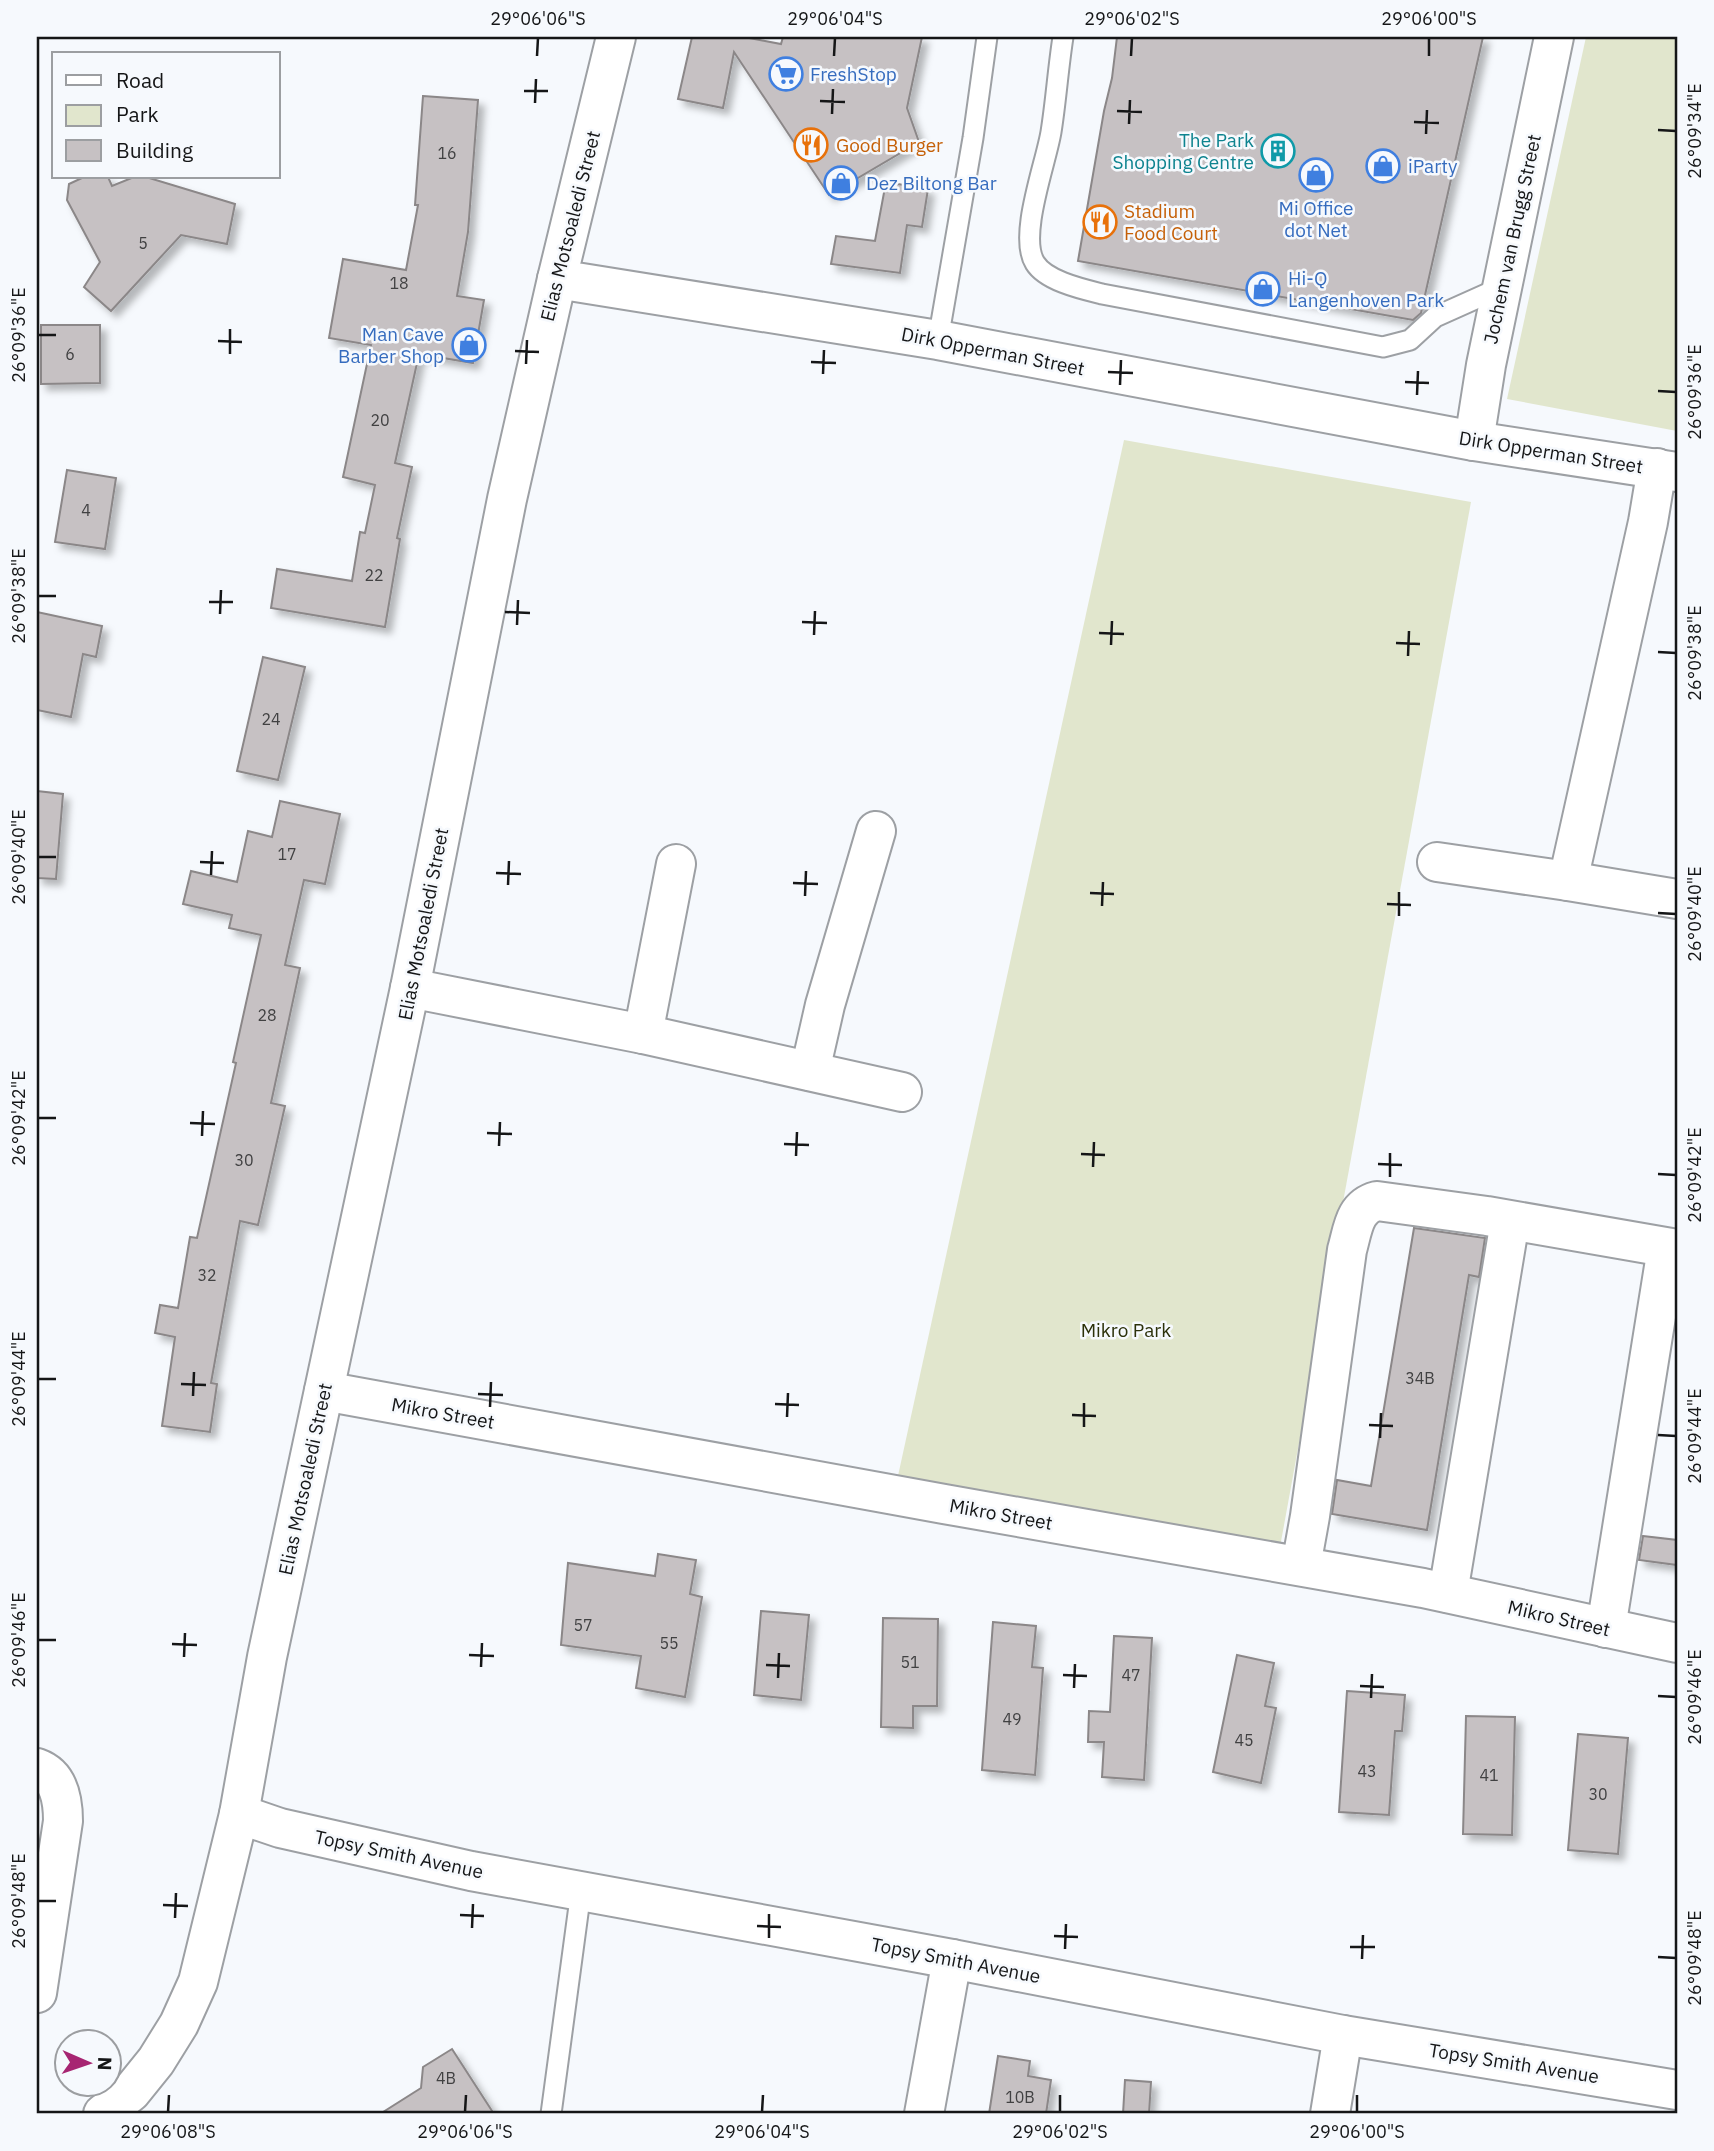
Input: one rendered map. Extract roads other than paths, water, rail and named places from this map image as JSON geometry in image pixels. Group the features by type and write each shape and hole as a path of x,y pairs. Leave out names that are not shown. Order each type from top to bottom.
{"street":[{"name":"Elias Motsoaledi Street","path":"103,2114 131,2092 156,2061 179,2024 198,1982 239,1814 267,1657 410,988 507,499 616,37"},
{"name":"Jochem van Brugg Street","path":"1474,441 1502,287 1554,37"},
{"name":"Dirk Opperman Street","path":"557,279 938,340 1474,441 1667,470"},
{"path":"1568,881 1648,522 1667,470"},
{"path":"810,1071 825,1005 876,831"},
{"path":"1437,862 1677,899"},
{"path":"643,1034 676,864"},
{"path":"410,988 643,1034 902,1092"},
{"path":"1301,1566 1347,1250 1361,1209 1377,1201 1672,1249 1606,1628"},
{"path":"1448,1593 1510,1221"},
{"name":"Mikro Street","path":"324,1391 1448,1593 1677,1643"},
{"path":"37,1768 53,1778 63,1805 63,1821 37,1993"},
{"name":"Topsy Smith Avenue","path":"239,1814 280,1828 471,1871 953,1959 1343,2035 1677,2090"},
{"path":"924,2114 953,1959"},
{"path":"1330,2114 1343,2035"}],"lane":[{"path":"938,340 975,127 987,37"},
{"path":"1063,37 1050,134 1031,218 1032,257 1044,274 1101,294 1383,347 1410,340 1435,317 1502,287"},
{"path":"551,2114 582,1891"}],"place":[{"name":"FreshStop","path":"786,74"},
{"name":"Good Burger","path":"811,145"},
{"name":"The Park Shopping Centre","path":"1278,151"},
{"name":"iParty","path":"1383,166"},
{"name":"Mi Office dot Net","path":"1316,175"},
{"name":"Dez Biltong Bar","path":"841,183"},
{"name":"Stadium Food Court","path":"1100,222"},
{"name":"Hi-Q Langenhoven Park","path":"1263,289"},
{"name":"Man Cave Barber Shop","path":"469,345"}],"park label":[{"name":"Mikro Park","path":"1126,1330"}]}
